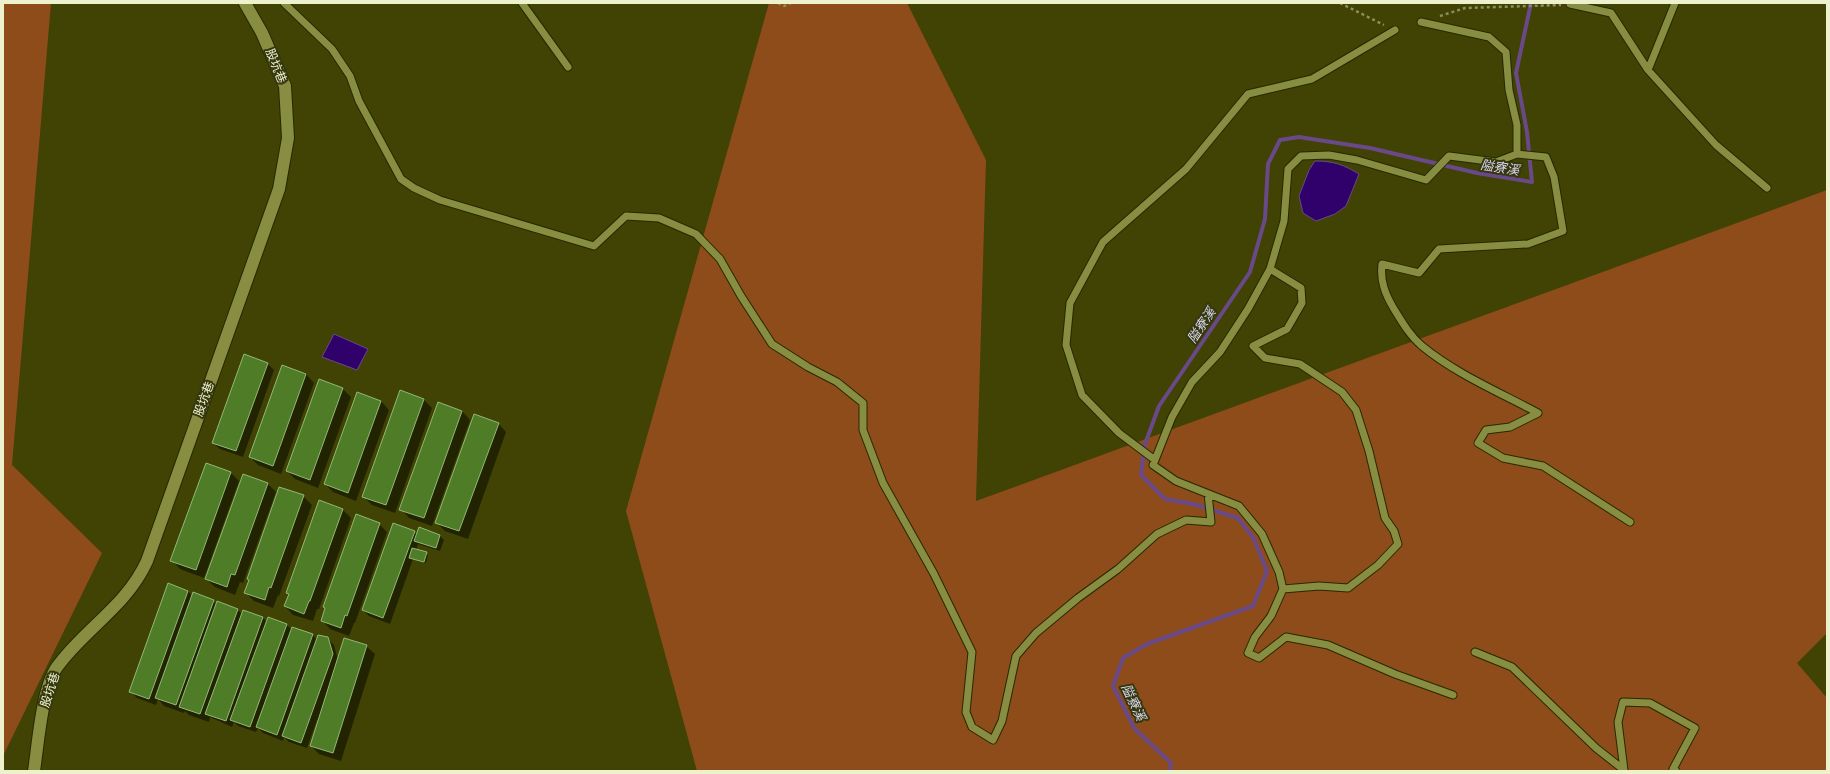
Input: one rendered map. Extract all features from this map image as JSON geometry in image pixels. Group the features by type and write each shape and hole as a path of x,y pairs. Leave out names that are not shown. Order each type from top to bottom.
{"street":[{"name":"股坑巷","path":"34,771 43,707 56,668 122,600 139,578 147,561 279,188 288,138 285,86 262,33 245,3"}],"lane":[{"path":"284,3 332,49 350,76 359,102 401,178 414,188 440,200 594,246 626,216 659,218 696,234 720,259 741,296 772,344 808,367 837,382 863,403 863,430 882,483 934,574 972,652 966,712 972,727 993,740 1002,721 1016,656 1036,634 1078,598 1118,569 1157,534 1186,520 1211,522 1208,494"},
{"path":"522,3 568,67"},
{"path":"1648,70 1675,3"},
{"path":"1570,4 1612,12 1648,70 1716,145 1767,188"},
{"path":"1421,22 1489,37 1506,52 1508,90 1517,125 1518,154"},
{"path":"1155,459 1119,433 1082,395 1066,345 1070,303 1103,242 1186,169 1248,94 1312,79 1395,30"},
{"path":"1453,695 1395,674 1328,645 1286,637 1259,658 1248,652 1255,638 1271,616 1283,589 1279,572 1262,534 1239,506 1176,481 1153,465 1172,417 1192,382 1220,352 1248,310 1270,270 1284,222 1288,169 1301,156 1330,155 1357,160 1426,180 1449,156 1496,162 1518,154 1546,156 1554,177 1563,231 1528,244 1439,248 1419,273 1382,264 1380,277 1389,300 1403,324 1421,345 1452,367 1538,413 1510,427 1486,430 1478,443 1503,458 1543,466 1630,522"},
{"path":"1270,270 1301,288 1302,304 1287,329 1253,346 1265,358 1300,364 1342,392 1356,410 1369,451 1385,518 1394,531 1398,544 1378,565 1348,588 1319,586 1283,589"},
{"path":"1475,652 1512,667 1596,748 1624,770 1618,722 1623,702 1650,703 1695,728 1674,768 1676,771"}],"path":[{"path":"778,3 784,6 791,3"},
{"path":"1340,3 1395,30"},
{"path":"1421,22 1466,8 1570,4"}],"shaded area":[{"path":"3,3 51,3 12,465 102,553 3,756"},
{"path":"769,3 907,3 986,160 976,501 1827,190 1827,633 1797,663 1827,698 1827,771 697,771 626,511"},
{"path":"1315,161 1338,164 1359,174 1346,206 1335,214 1316,221 1303,213 1299,196 1309,170"},
{"path":"334,334 368,349 357,370 322,357"}],"building":[{"path":"244,354 268,363 236,451 212,443"},
{"path":"282,365 306,374 273,466 249,457"},
{"path":"319,379 343,388 310,480 286,471"},
{"path":"400,390 424,399 386,505 362,497"},
{"path":"357,392 381,401 348,493 324,484"},
{"path":"438,402 462,411 424,518 399,510"},
{"path":"474,414 499,423 459,531 435,523"},
{"path":"206,463 231,472 196,570 170,561"},
{"path":"243,474 268,483 235,575 231,574 227,587 205,579"},
{"path":"279,487 304,495 271,588 269,587 265,600 244,593 249,580 247,579"},
{"path":"319,500 343,509 304,614 284,606 289,594 286,593"},
{"path":"356,514 380,523 347,616 345,615 341,628 321,621 325,608 323,607"},
{"path":"393,523 415,531 383,618 362,610"},
{"path":"419,527 440,535 436,548 414,541"},
{"path":"412,548 427,552 424,562 409,558"},
{"path":"168,583 188,591 149,699 129,692"},
{"path":"193,592 214,600 176,705 155,698"},
{"path":"217,601 238,609 200,714 179,707"},
{"path":"243,610 263,617 226,721 205,714"},
{"path":"268,617 287,624 250,727 230,720"},
{"path":"292,627 313,634 277,735 256,727"},
{"path":"318,635 328,637 333,654 301,743 282,736"},
{"path":"344,638 367,645 333,753 310,746"}],"waterway":[{"name":"隘寮溪","path":"1170,771 1171,763 1134,728 1113,686 1123,658 1147,644 1253,606 1267,571 1254,539 1238,518 1193,504 1165,499 1141,475 1145,444 1159,406 1250,272 1265,219 1268,164 1280,140 1299,137 1370,148 1477,173 1532,182 1527,132 1516,73 1531,3"}]}
